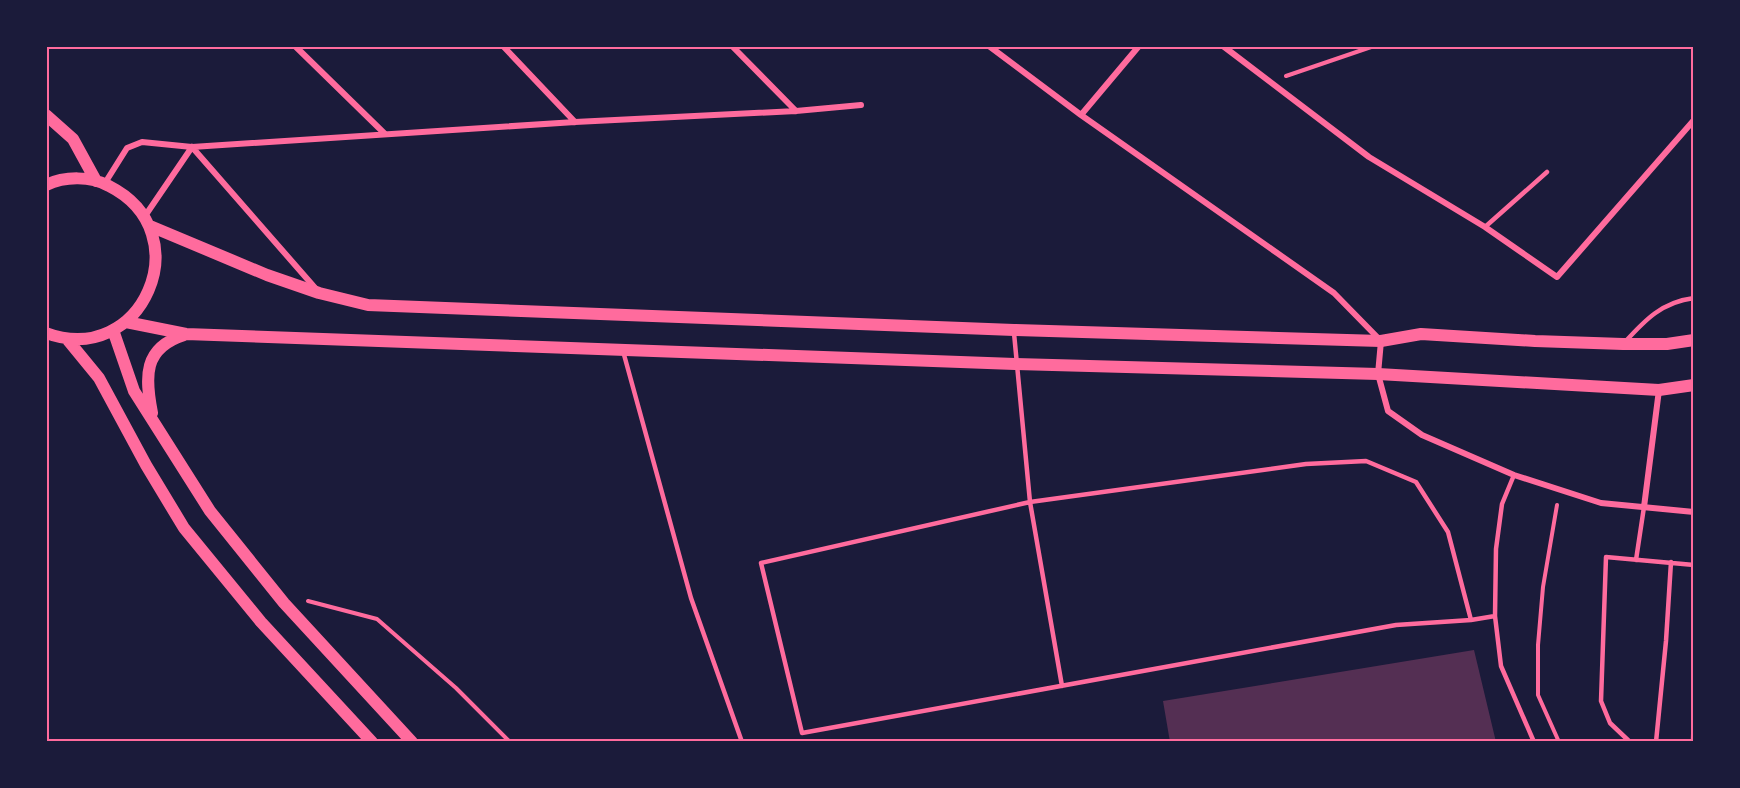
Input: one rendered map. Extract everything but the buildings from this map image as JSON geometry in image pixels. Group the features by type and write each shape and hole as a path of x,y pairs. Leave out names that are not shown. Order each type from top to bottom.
{"main road":[{"path":"46,115 72,139 100,182"},
{"path":"46,185 74,178 100,182 127,197 147,221 157,252 154,278 144,303 126,322 113,330 91,338 68,339 46,333"},
{"path":"147,221 267,275 368,305 1014,330 1381,341 1421,334 1623,344 1667,344 1694,340"},
{"path":"126,322 186,334 623,351 1378,374 1659,390 1694,385"},
{"path":"113,330 134,391 210,511 284,603 412,741"},
{"path":"153,420 147,385 148,367 168,340 186,334"},
{"path":"68,339 99,378 146,465 184,528 261,622 372,741"}],"street":[{"path":"295,46 384,133"},
{"path":"503,46 574,122"},
{"path":"732,46 796,111"},
{"path":"988,46 1081,115 1334,293 1381,341 1378,374 1388,411 1422,435 1514,475 1601,503 1694,513"},
{"path":"1081,115 1139,46"},
{"path":"1223,46 1369,157 1485,227 1557,277 1694,120"},
{"path":"100,182 127,148 142,142 192,147 384,133 796,111 861,105"},
{"path":"147,221 192,147"},
{"path":"192,147 319,292"},
{"path":"1644,507 1659,390"}],"lane":[{"path":"1485,227 1547,172"},
{"path":"1623,344 1649,316 1679,300 1694,298"},
{"path":"1014,330 1030,502 1062,686"},
{"path":"623,351 691,598 742,741"},
{"path":"1471,620 1448,532 1416,482 1366,461 1306,464 1030,502 761,563 802,733 1396,625 1471,620 1495,616"},
{"path":"1514,475 1502,504 1498,538 1495,616 1501,666 1534,741"},
{"path":"1636,560 1644,507"},
{"path":"1630,741 1610,723 1601,701 1606,557 1694,564"},
{"path":"1656,741 1671,562"}],"path":[{"path":"1269,81 1374,46"},
{"path":"1559,741 1538,695 1538,645 1543,586 1560,489"},
{"path":"284,603 301,599 377,620 456,688 510,741"}]}
